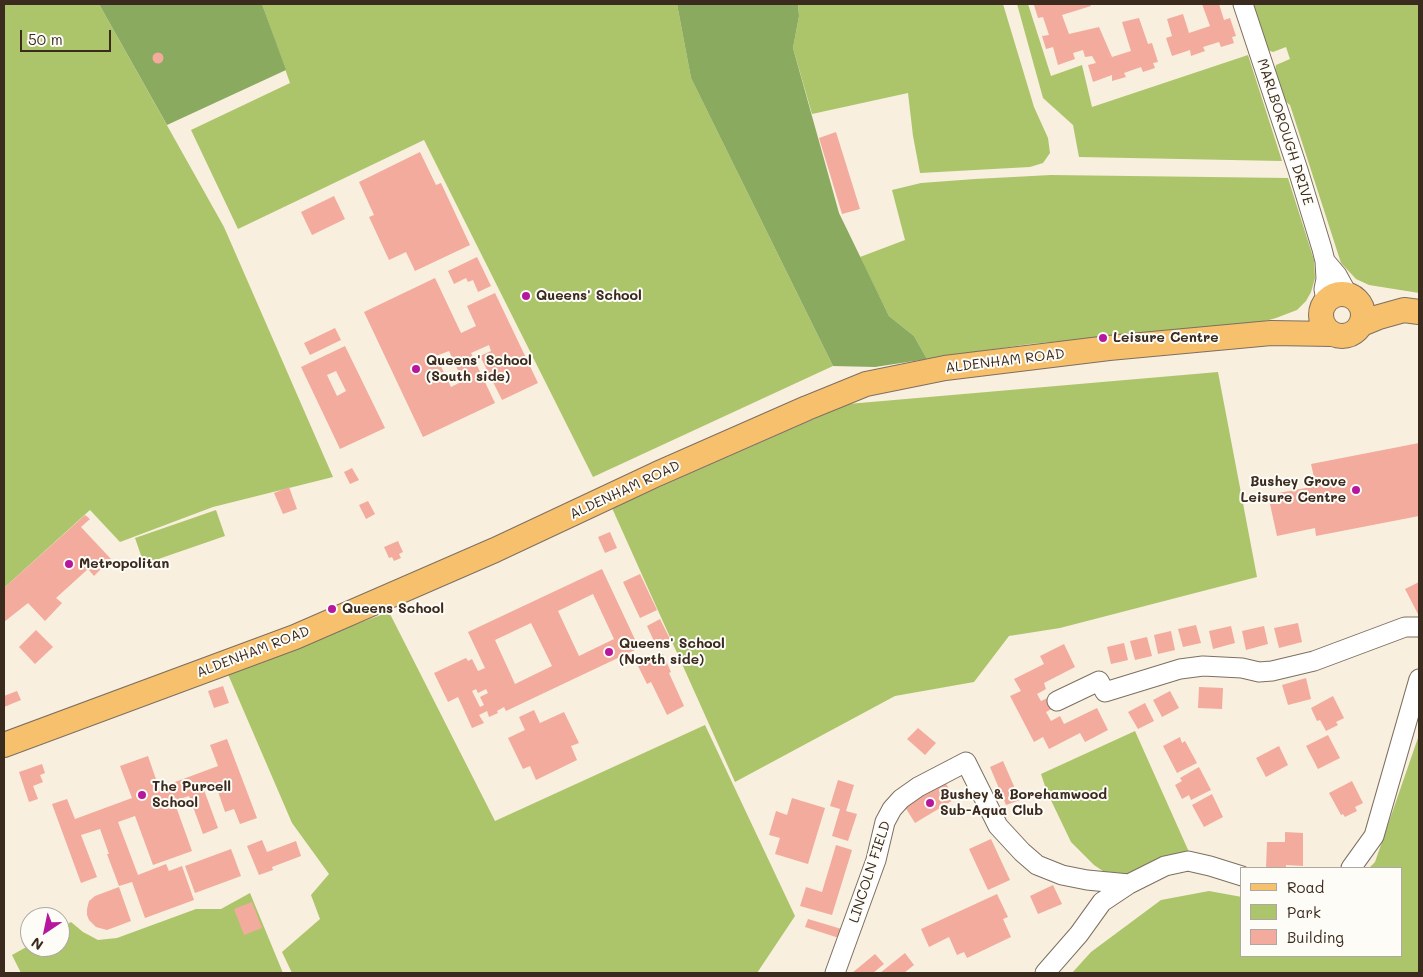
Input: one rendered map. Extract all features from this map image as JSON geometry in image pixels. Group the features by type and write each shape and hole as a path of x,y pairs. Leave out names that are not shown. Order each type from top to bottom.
{"main road":[{"path":"1337,299 1360,304 1364,317 1357,331 1342,337 1332,334 1324,326 1321,318 1322,308 1337,299 1385,301 1412,311"},
{"name":"ALDENHAM ROAD","path":"1270,333 1297,321 1337,299"},
{"path":"1362,324 1379,317 1412,311"},
{"name":"ALDENHAM ROAD","path":"4,745 295,637 495,550 657,474 866,384 945,368 1109,348 1270,333 1332,334"}],"street":[{"name":"MARLBOROUGH DRIVE","path":"1243,4 1298,170 1325,261 1326,279 1324,290 1337,299"},
{"path":"1057,702 1099,681 1105,692 1180,669 1203,666 1242,668 1259,672 1272,671 1314,661 1405,627 1419,628"},
{"path":"1352,867 1374,836 1419,679"},
{"name":"LINCOLN FIELD","path":"835,973 876,860 885,822 892,809 901,799 918,787 966,762 998,826 1037,866 1062,875 1087,880 1129,884"},
{"path":"1045,973 1079,934 1102,902 1129,884 1165,866 1188,861 1240,875"}],"green space":[{"path":"4,4 99,4 224,227 333,477 213,507 120,542 90,510 4,588"},
{"path":"99,4 262,4 286,70 167,125"},
{"path":"262,4 677,4 691,78 833,366 593,477 424,140 238,229 191,130 290,83"},
{"path":"677,4 798,4 799,16 793,48 839,213 889,316 914,336 927,359 875,367 833,366 691,78"},
{"path":"798,4 1003,4 1034,107 1048,138 1050,153 1043,163 1030,167 920,173 908,93 812,114 793,48 799,16"},
{"path":"1017,4 1028,4 1051,76 1082,65 1092,107 1248,55 1282,161 1079,157 1073,125 1043,98"},
{"path":"1251,4 1419,4 1419,293 1369,285 1356,279 1341,263 1290,105 1285,101 1275,70 1276,65 1290,59 1286,47 1273,52 1267,50"},
{"path":"1051,175 1288,178 1314,260 1315,278 1311,292 1306,301 1297,310 1254,324 1030,344 927,359 914,336 889,316 860,257 905,240 892,190 921,183"},
{"path":"1218,372 1257,577 1060,628 1009,636 974,682 895,696 735,782 612,508 848,404"},
{"path":"216,510 225,536 144,564 135,538"},
{"path":"389,612 495,821 705,725 795,916 757,973 292,973 282,952 320,919 311,895 329,874 292,823 227,672"},
{"path":"1135,731 1189,852 1119,882 1094,865 1071,842 1047,792 1041,774"},
{"path":"1419,735 1419,973 1072,973 1091,952 1161,900 1209,891 1240,897 1240,957 1403,957 1403,867 1370,867 1375,862"},
{"path":"250,893 283,973 21,973 12,955 20,951 20,957 70,957 71,922 83,932 98,940 117,938 196,909 221,909"}],"building":[{"path":"1090,4 1091,6 1062,15 1069,34 1099,27 1112,57 1131,51 1122,22 1139,18 1148,44 1152,43 1158,62 1153,63 1155,68 1143,72 1141,67 1124,73 1126,77 1112,81 1112,75 1093,82 1088,65 1096,63 1092,56 1085,57 1083,50 1073,53 1075,59 1058,65 1053,47 1046,49 1042,36 1049,35 1043,17 1038,18 1034,5"},
{"path":"1202,4 1219,4 1224,20 1230,18 1236,36 1232,37 1234,43 1221,47 1219,42 1203,47 1205,51 1191,56 1190,50 1172,56 1166,38 1172,36 1167,19 1183,14 1189,33 1210,26"},
{"path":"156,53 160,53 163,58 162,62 156,63 153,60 153,56"},
{"path":"836,132 860,209 842,214 819,138"},
{"path":"420,152 436,185 441,183 470,245 415,271 406,252 389,260 369,217 374,215 359,182"},
{"path":"334,196 345,219 312,235 301,212"},
{"path":"477,257 491,286 478,292 473,280 468,282 466,278 454,284 448,271"},
{"name":"Queens' School (South side)","path":"435,278 461,333 476,326 467,306 495,293 538,383 502,400 480,356 491,351 489,345 471,353 495,403 423,437 364,312","holes":["449,351 463,381 451,387 436,356"]},
{"path":"335,328 341,340 310,355 304,343"},
{"path":"345,346 385,428 340,449 301,367","holes":["336,371 346,391 337,396 327,375"]},
{"name":"Bushey Grove Leisure Centre","path":"1419,443 1419,516 1316,536 1315,528 1277,536 1268,495 1316,486 1311,464"},
{"path":"352,468 359,480 350,484 344,472"},
{"path":"289,487 297,509 283,514 274,493"},
{"path":"368,501 375,514 366,519 359,505"},
{"name":"Metropolitan","path":"85,515 90,519 81,527 111,559 94,576 88,569 56,598 62,603 45,621 28,603 4,622 4,588"},
{"path":"610,532 617,548 605,553 598,537"},
{"path":"398,541 403,552 399,554 401,558 394,561 392,557 389,558 384,547"},
{"name":"Queens' School (North side)","path":"602,569 639,648 506,711 504,707 497,711 498,713 489,717 487,711 479,715 484,723 472,728 458,697 448,702 434,673 466,658 468,661 472,659 478,671 485,668 468,632","holes":["593,594 614,639 579,656 558,611","531,623 552,666 515,684 495,640","476,689 478,693 486,689 488,693 480,697 484,705 480,707 472,691"]},
{"path":"640,574 657,610 640,618 623,582"},
{"path":"1419,582 1419,616 1405,589"},
{"path":"660,619 671,641 653,649 650,641 653,639 647,626"},
{"path":"1298,623 1302,642 1279,648 1274,628"},
{"path":"1196,625 1201,643 1183,647 1178,629"},
{"path":"1231,626 1235,643 1213,649 1209,631"},
{"path":"1264,626 1268,644 1246,650 1242,631"},
{"path":"36,630 53,647 35,664 19,647"},
{"path":"1171,631 1175,650 1158,654 1154,635"},
{"path":"1147,637 1152,656 1135,660 1130,641"},
{"path":"1124,643 1128,660 1111,664 1107,647"},
{"path":"1064,644 1075,667 1044,683 1046,689 1037,694 1041,701 1052,696 1057,706 1046,712 1051,721 1060,716 1064,724 1097,708 1108,730 1085,742 1080,733 1049,749 1043,737 1034,742 1010,696 1021,691 1014,679 1044,664 1040,656"},
{"path":"663,654 671,672 669,673 684,706 667,715 651,682 647,684 638,666"},
{"path":"1306,678 1311,699 1288,705 1282,685"},
{"path":"223,686 229,703 214,708 208,691"},
{"path":"1199,687 1223,688 1222,709 1198,708"},
{"path":"17,691 21,700 4,707 4,696"},
{"path":"1170,691 1179,708 1162,717 1153,700"},
{"path":"1333,696 1344,718 1336,722 1338,725 1326,731 1320,720 1317,721 1311,708"},
{"path":"1145,703 1154,721 1138,729 1128,712"},
{"path":"534,710 540,723 564,712 579,743 571,746 577,760 536,780 530,766 523,769 508,738 525,730 519,717"},
{"path":"918,728 936,743 925,755 907,739"},
{"path":"1328,735 1340,758 1318,769 1306,746"},
{"path":"1180,737 1182,743 1185,741 1197,763 1177,773 1163,746"},
{"path":"227,739 257,818 240,824 234,809 225,812 216,786 204,790 218,828 203,834 189,796 174,801 192,851 153,865 135,816 118,822 138,875 166,864 169,871 182,866 194,900 145,918 132,882 119,886 100,829 81,835 97,877 81,883 52,804 67,799 75,819 132,798 120,766 148,756 159,788 218,766 210,745"},
{"path":"1279,746 1288,765 1266,777 1256,758"},
{"path":"1003,761 1020,800 1006,805 990,767"},
{"path":"42,764 45,773 40,775 43,782 33,786 38,799 29,802 19,772"},
{"path":"1199,767 1211,790 1191,800 1189,795 1182,799 1175,785 1182,781 1180,778"},
{"path":"838,780 854,785 846,811 857,814 848,841 832,836 840,809 830,806"},
{"path":"1352,781 1363,803 1355,807 1357,811 1345,817 1343,814 1341,815 1329,793"},
{"name":"Bushey & Borehamwood Sub-Aqua Club","path":"945,782 955,799 915,823 905,807"},
{"path":"1212,794 1223,817 1204,827 1192,805"},
{"path":"792,798 825,808 808,864 775,854 780,838 769,835 776,811 787,815"},
{"path":"1285,832 1303,833 1303,866 1266,867 1267,842 1285,842"},
{"path":"991,839 1010,880 988,890 969,849"},
{"path":"262,840 267,852 296,841 301,856 272,867 273,870 259,875 247,846"},
{"path":"836,845 852,850 832,915 800,906 806,887 822,892"},
{"path":"231,849 241,876 195,893 185,866"},
{"path":"1053,885 1062,904 1038,914 1030,896"},
{"path":"119,887 131,921 107,930 96,927 87,915 89,901 95,896"},
{"path":"997,894 1008,917 1003,919 1011,937 967,958 964,952 957,955 949,937 929,947 921,929"},
{"path":"252,902 262,928 244,935 234,909"},
{"path":"808,919 845,930 842,939 805,927"},
{"path":"905,953 914,965 904,973 880,973"},
{"path":"875,954 884,964 873,973 852,973"}],"place":[{"name":"Queens' School","path":"526,296"},
{"name":"Leisure Centre","path":"1103,338"},
{"name":"Queens' School (South side)","path":"416,369"},
{"name":"Bushey Grove Leisure Centre","path":"1356,490"},
{"name":"Metropolitan","path":"69,564"},
{"name":"Queens School","path":"332,609"},
{"name":"Queens' School (North side)","path":"609,652"},
{"name":"The Purcell School","path":"142,795"},
{"name":"Bushey & Borehamwood Sub-Aqua Club","path":"930,803"}]}
